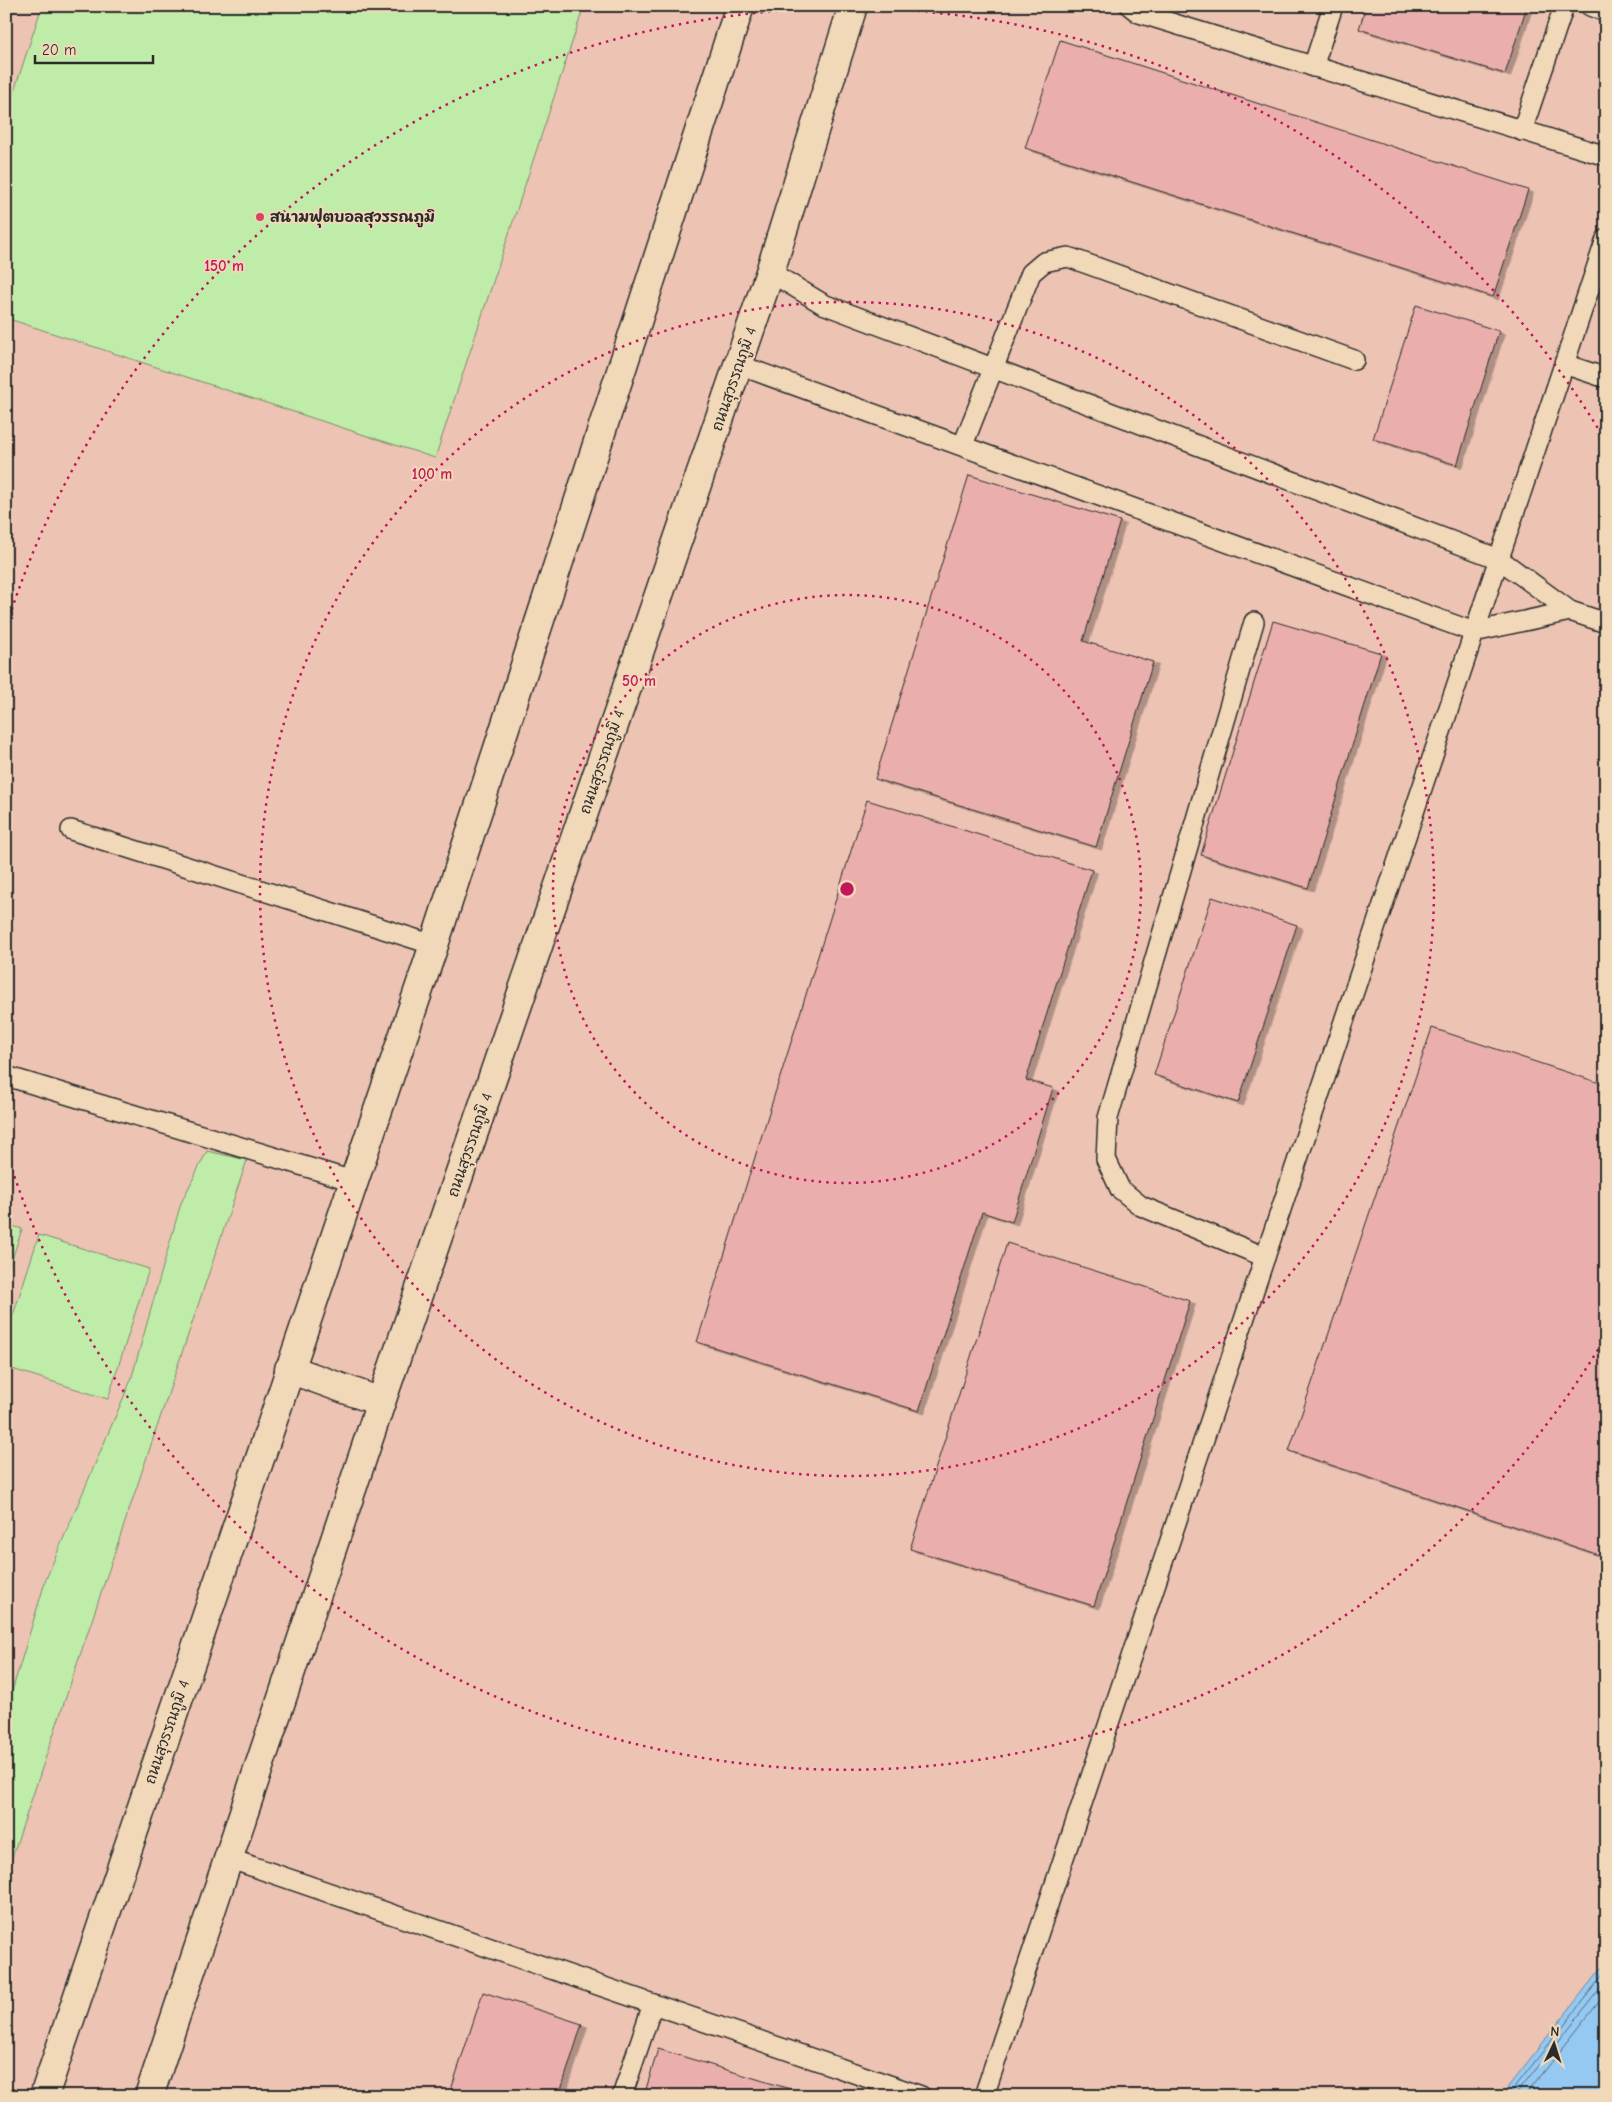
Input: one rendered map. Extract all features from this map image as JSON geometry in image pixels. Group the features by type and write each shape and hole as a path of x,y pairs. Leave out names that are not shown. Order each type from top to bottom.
{"street":[{"name":"ถนนสุวรรณภูมิ 4","path":"44,2096 434,945 740,6"},
{"name":"ถนนสุวรรณภูมิ 4","path":"149,2096 381,1402 770,272 853,6"},
{"path":"289,1369 381,1402"}],"lane":[{"path":"1130,6 1139,13 1606,156"},
{"path":"1313,66 1333,6"},
{"path":"1522,131 1564,6"},
{"path":"1590,6 1606,12"},
{"path":"984,2096 1606,238"},
{"path":"963,445 1031,273 1044,262 1068,257 1354,360"},
{"path":"770,272 823,304 1499,559 1570,611 1606,623"},
{"path":"1564,364 1606,378"},
{"path":"738,365 963,445 1474,632 1570,611"},
{"path":"1254,622 1108,1118 1106,1159 1120,1189 1141,1206 1265,1257"},
{"path":"71,830 434,945"},
{"path":"6,1076 353,1182"},
{"path":"228,1858 920,2096"},
{"path":"622,2096 653,2004"}],"shaded area":[{"path":"6,6 1606,6 1606,2096 6,2096"}],"green space":[{"name":"สนามฟุตบอลสุวรรณภูมิ","path":"42,6 584,6 435,458 6,318 6,116"},
{"path":"207,1151 247,1160 6,1875 6,1711 46,1579 131,1380 181,1203"},
{"path":"6,1224 22,1229 6,1277"},
{"path":"39,1235 149,1269 108,1399 6,1367 6,1337"}],"water":[{"path":"1606,1962 1606,2096 1501,2096"}],"building":[{"path":"1366,6 1527,6 1505,74 1359,29"},
{"path":"1060,40 1528,190 1493,297 1025,148"},
{"path":"1416,305 1499,331 1457,465 1373,439"},
{"path":"969,475 1120,521 1083,641 1153,662 1096,847 875,779"},
{"path":"1273,621 1381,653 1308,888 1201,855"},
{"path":"867,800 1092,870 1026,1080 1053,1088 1012,1222 982,1212 919,1411 697,1342"},
{"path":"1212,897 1297,925 1238,1103 1154,1075"},
{"path":"1432,1028 1606,1085 1606,1535 1599,1555 1289,1451"},
{"path":"1007,1243 1190,1301 1094,1606 910,1549"},
{"path":"483,1992 582,2024 559,2096 449,2096"},
{"path":"658,2049 813,2096 644,2096"}],"place":[{"name":"สนามฟุตบอลสุวรรณภูมิ","path":"260,217"}]}
